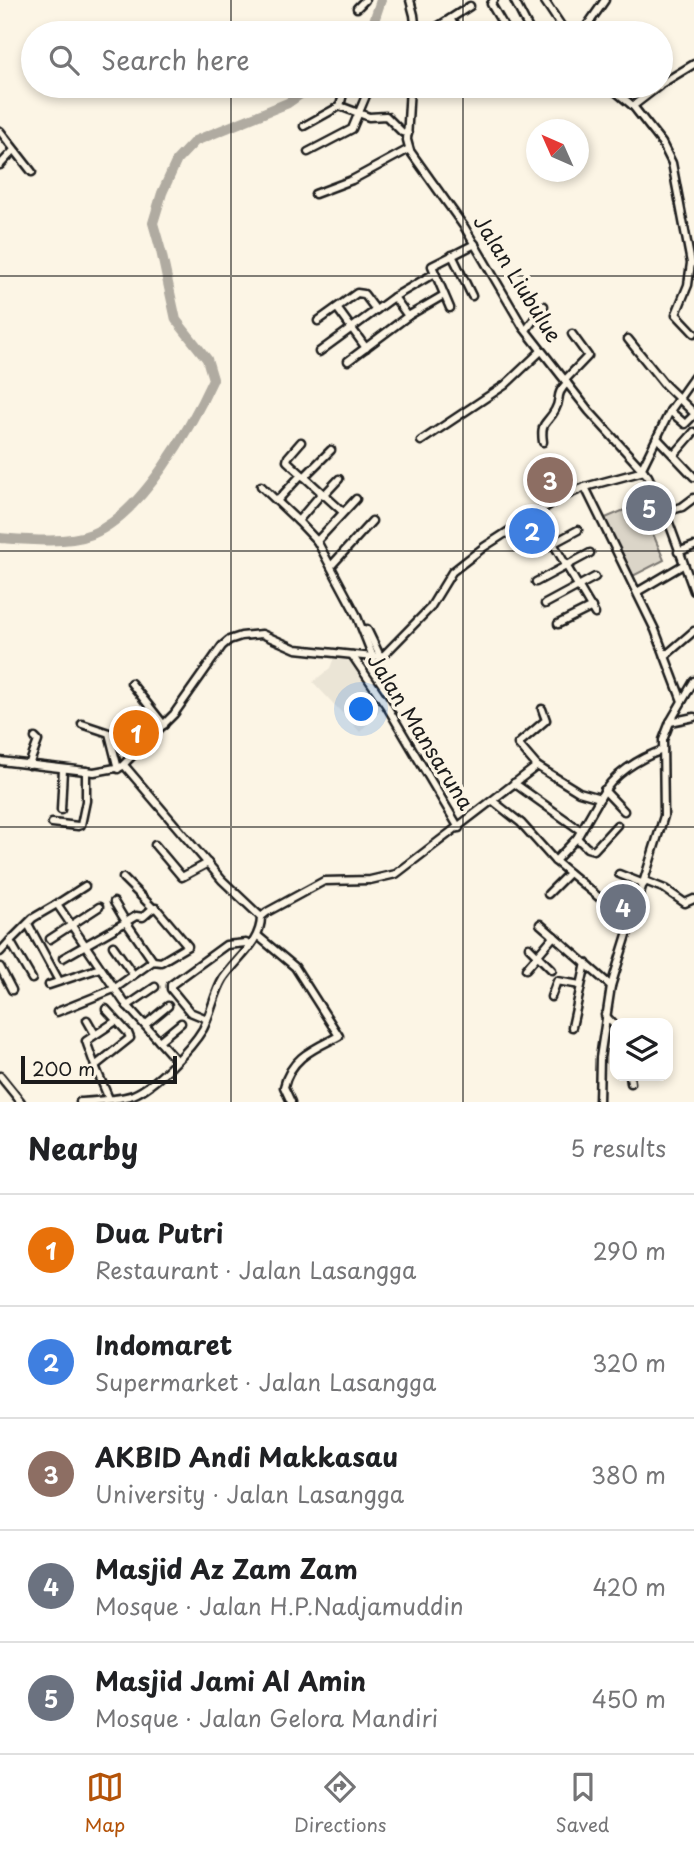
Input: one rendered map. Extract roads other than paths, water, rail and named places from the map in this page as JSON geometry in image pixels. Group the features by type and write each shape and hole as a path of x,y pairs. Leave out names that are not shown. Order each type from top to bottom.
{"street":[{"path":"357,8 365,0"},
{"path":"410,0 415,21"},
{"path":"494,0 491,4 501,21"},
{"path":"514,0 525,21"},
{"path":"544,0 558,21"},
{"path":"590,21 605,0"},
{"path":"447,21 470,6"},
{"path":"673,77 694,64"},
{"path":"304,126 340,106 342,98"},
{"path":"308,152 352,129 366,98"},
{"path":"315,194 352,180 409,149 410,98"},
{"path":"623,98 633,106 662,144 672,163 692,254 688,285 676,313 694,333"},
{"path":"633,106 643,98"},
{"path":"340,106 369,117 386,116 402,132 408,134"},
{"path":"0,131 32,172"},
{"name":"Jalan Liubulue","path":"409,149 475,244 541,351 643,469 665,512 694,590"},
{"path":"0,165 14,150"},
{"path":"686,229 694,224"},
{"path":"450,308 433,265 475,244"},
{"path":"452,256 472,296"},
{"path":"319,352 394,297 435,273"},
{"path":"318,321 358,293 364,294 376,310"},
{"path":"348,361 408,316 444,295"},
{"path":"394,297 408,316"},
{"path":"526,330 544,306"},
{"path":"337,308 366,348"},
{"path":"543,442 543,424 555,410 558,393 589,356 572,334"},
{"path":"628,339 694,414 685,424 670,411"},
{"path":"421,440 505,385 541,351"},
{"path":"0,761 86,771 121,767 164,725 222,646 234,638 248,634 262,634 296,649 376,657 387,653 430,608 454,569 559,498 643,469 670,411 694,377"},
{"path":"674,455 694,432"},
{"path":"657,438 694,477"},
{"path":"301,442 287,459 342,512"},
{"path":"277,501 331,450"},
{"path":"298,521 339,479"},
{"path":"261,486 317,541 356,614 362,619 376,657"},
{"path":"585,487 637,592 682,701"},
{"path":"665,512 682,507 694,498"},
{"path":"317,541 356,499"},
{"path":"534,513 594,610 558,624"},
{"path":"331,566 372,521"},
{"path":"540,551 578,530"},
{"path":"678,552 694,546"},
{"path":"536,582 590,553"},
{"path":"637,592 683,565"},
{"path":"545,604 595,577"},
{"path":"665,656 694,631"},
{"name":"Jalan Mansaruna","path":"352,654 386,705 459,828"},
{"path":"599,1102 598,1078 611,986 664,816 663,750 666,731 694,681"},
{"path":"131,682 164,725"},
{"path":"542,709 545,720 518,744 537,766 579,792 600,797"},
{"path":"670,722 694,716"},
{"path":"82,724 108,732 121,767 261,917"},
{"path":"29,765 38,741 35,738"},
{"path":"555,861 577,838 604,790 615,778 644,758 663,750"},
{"path":"261,917 324,881 382,879 397,874 537,766"},
{"path":"61,810 63,769"},
{"path":"52,823 81,825 86,800 86,771"},
{"path":"514,783 580,830"},
{"path":"604,790 624,811"},
{"path":"493,801 522,823 555,861 631,924"},
{"path":"577,838 587,848 594,850 617,825"},
{"path":"155,845 182,877 208,863"},
{"path":"548,894 569,873"},
{"path":"619,874 665,889 685,903 694,899"},
{"path":"57,1012 114,989 153,961 161,962 188,946 169,921 123,878"},
{"path":"0,952 33,918 85,886"},
{"path":"114,902 153,961"},
{"path":"57,904 114,989 176,1060"},
{"path":"50,939 99,907"},
{"path":"62,958 136,916 143,917 153,908"},
{"path":"80,1102 132,1095 142,1090 176,1060 195,1040 224,978 258,936 261,917"},
{"path":"540,924 611,986"},
{"path":"28,925 59,981"},
{"path":"258,936 295,967 339,1036 302,1056 290,1070 284,1087 291,1102"},
{"path":"526,969 554,936"},
{"path":"10,941 32,979"},
{"path":"207,1019 190,1012 171,989 171,985 226,945 246,943 249,946"},
{"path":"113,946 134,974"},
{"path":"529,947 552,970"},
{"path":"572,1027 586,963"},
{"path":"0,967 12,990"},
{"path":"49,985 100,968"},
{"path":"551,997 557,981 580,985"},
{"path":"127,1006 155,986"},
{"path":"145,1025 168,1006"},
{"path":"94,1066 130,1038 106,1009"},
{"path":"606,1015 610,1020"},
{"path":"87,1020 95,1034"},
{"path":"109,1099 85,1042 116,1021"},
{"path":"159,1041 181,1023"},
{"path":"0,1076 21,1102"}],"waterway":[{"path":"374,21 381,0"},
{"path":"0,538 59,540 92,534 111,524 129,508 163,467 192,421 213,379 207,359 176,320 153,223 162,193 177,160 195,141 295,98"}],"place":[{"name":"AKBID Andi Makkasau","path":"550,480"},
{"name":"Masjid Jami Al Amin","path":"649,508"},
{"name":"Indomaret","path":"532,531"},
{"name":"Dua Putri","path":"136,733"},
{"name":"Masjid Az Zam Zam","path":"623,907"}]}
